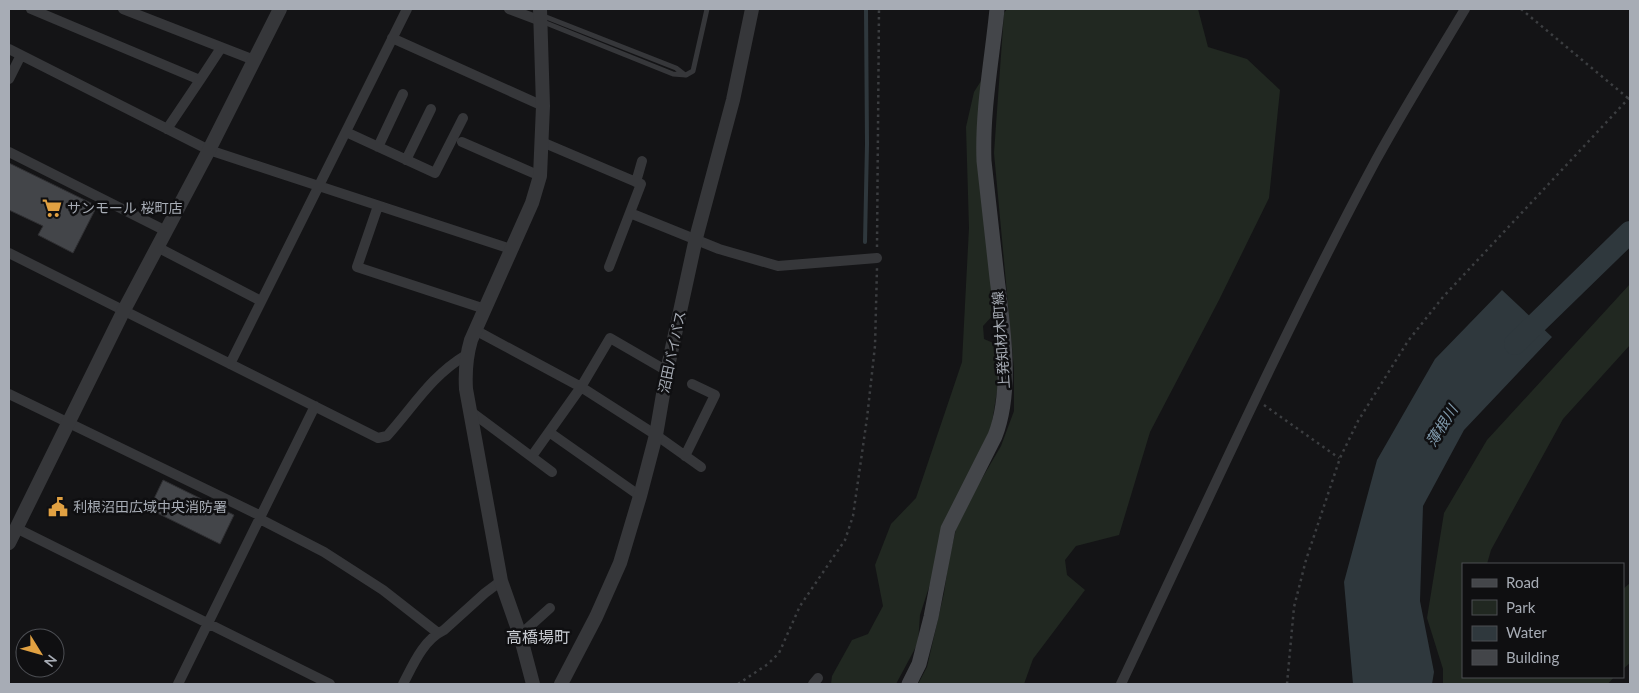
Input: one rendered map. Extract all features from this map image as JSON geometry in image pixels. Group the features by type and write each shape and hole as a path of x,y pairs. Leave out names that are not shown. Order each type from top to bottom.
{"main road":[{"name":"上発知材木町線","path":"909,684 919,664 931,617 948,529 995,436 1000,423 1005,391 1002,323 983,143 985,103 997,9"}],"street":[{"path":"31,9 200,80"},
{"path":"123,9 254,60"},
{"path":"9,543 12,526 69,424 124,310 209,150 280,9"},
{"path":"230,364 407,9"},
{"path":"509,9 540,15 543,106 540,176 532,203 475,330 466,355 466,389 483,491 501,581 520,635 533,684"},
{"name":"沼田バイパス","path":"561,684 596,617 620,563 640,496 656,435 667,371 696,238 734,100 752,9"},
{"path":"1121,684 1253,404 1377,159 1465,9"},
{"path":"392,38 543,106"},
{"path":"167,129 221,48"},
{"path":"9,49 209,150 511,249"},
{"path":"9,79 21,55"},
{"path":"378,147 402,94"},
{"path":"406,160 431,109"},
{"path":"346,132 435,173 463,118"},
{"path":"462,142 540,176"},
{"path":"542,142 641,184 609,267"},
{"path":"9,152 166,231"},
{"path":"636,182 642,161"},
{"path":"378,206 357,267 485,310"},
{"path":"630,213 696,238 719,249 778,266 877,258"},
{"path":"157,247 262,301"},
{"path":"9,253 378,438 388,436 422,392 453,363 466,355"},
{"path":"475,330 581,387 656,435 701,467"},
{"path":"532,456 581,387 610,338 667,371"},
{"path":"685,456 715,395 692,384"},
{"path":"9,394 261,518 324,552 383,590 438,633"},
{"path":"178,684 315,406"},
{"path":"470,411 552,472"},
{"path":"549,432 640,496"},
{"path":"12,526 330,684"},
{"path":"403,684 415,660 438,633 444,630 484,593 501,581"},
{"path":"520,635 550,608"}],"lane":[{"path":"540,15 676,68 686,75 693,71 707,9"}],"path":[{"path":"738,684 768,664 779,653 800,606 844,540 852,516 867,418 875,346 880,9"},
{"path":"1287,684 1294,607 1309,551 1340,458 1358,421 1408,341 1432,312 1630,98 1521,9"},
{"path":"1253,404 1263,404 1340,458"}],"green space":[{"path":"1007,9 1198,9 1208,47 1247,59 1280,90 1269,198 1219,300 1150,432 1119,535 1076,546 1065,560 1067,575 1085,590 1033,659 1024,684 918,684 927,667 956,529 967,504 1001,446 1014,411 1014,369 994,153 1004,13"},
{"path":"981,81 978,146 994,314 983,326 984,339 998,345 1000,372 991,429 930,584 920,615 918,643 896,684 831,684 832,676 852,640 868,634 883,606 875,565 891,524 916,498 962,362 969,228 966,127 974,92"},
{"path":"1630,284 1630,345 1563,419 1491,550 1487,563 1462,563 1462,678 1613,678 1608,684 1443,684 1443,669 1427,618 1444,513 1487,440"},
{"path":"1630,583 1630,663 1624,668 1624,588"}],"water":[{"path":"1502,290 1552,337 1464,430 1423,506 1420,601 1434,672 1432,684 1353,684 1344,582 1377,460 1435,359"}],"building":[{"name":"サンモール 桜町店","path":"9,163 97,206 73,253 38,235 43,226 9,210"},
{"path":"163,480 234,515 220,544 149,509"}],"waterway":[{"path":"865,242 867,144 866,9"},
{"name":"薄根川","path":"1515,344 1630,232"}],"place":[{"name":"サンモール 桜町店","path":"52,208"},
{"name":"利根沼田広域中央消防署","path":"58,507"}],"district":[{"name":"高橋場町","path":"538,637"}]}
